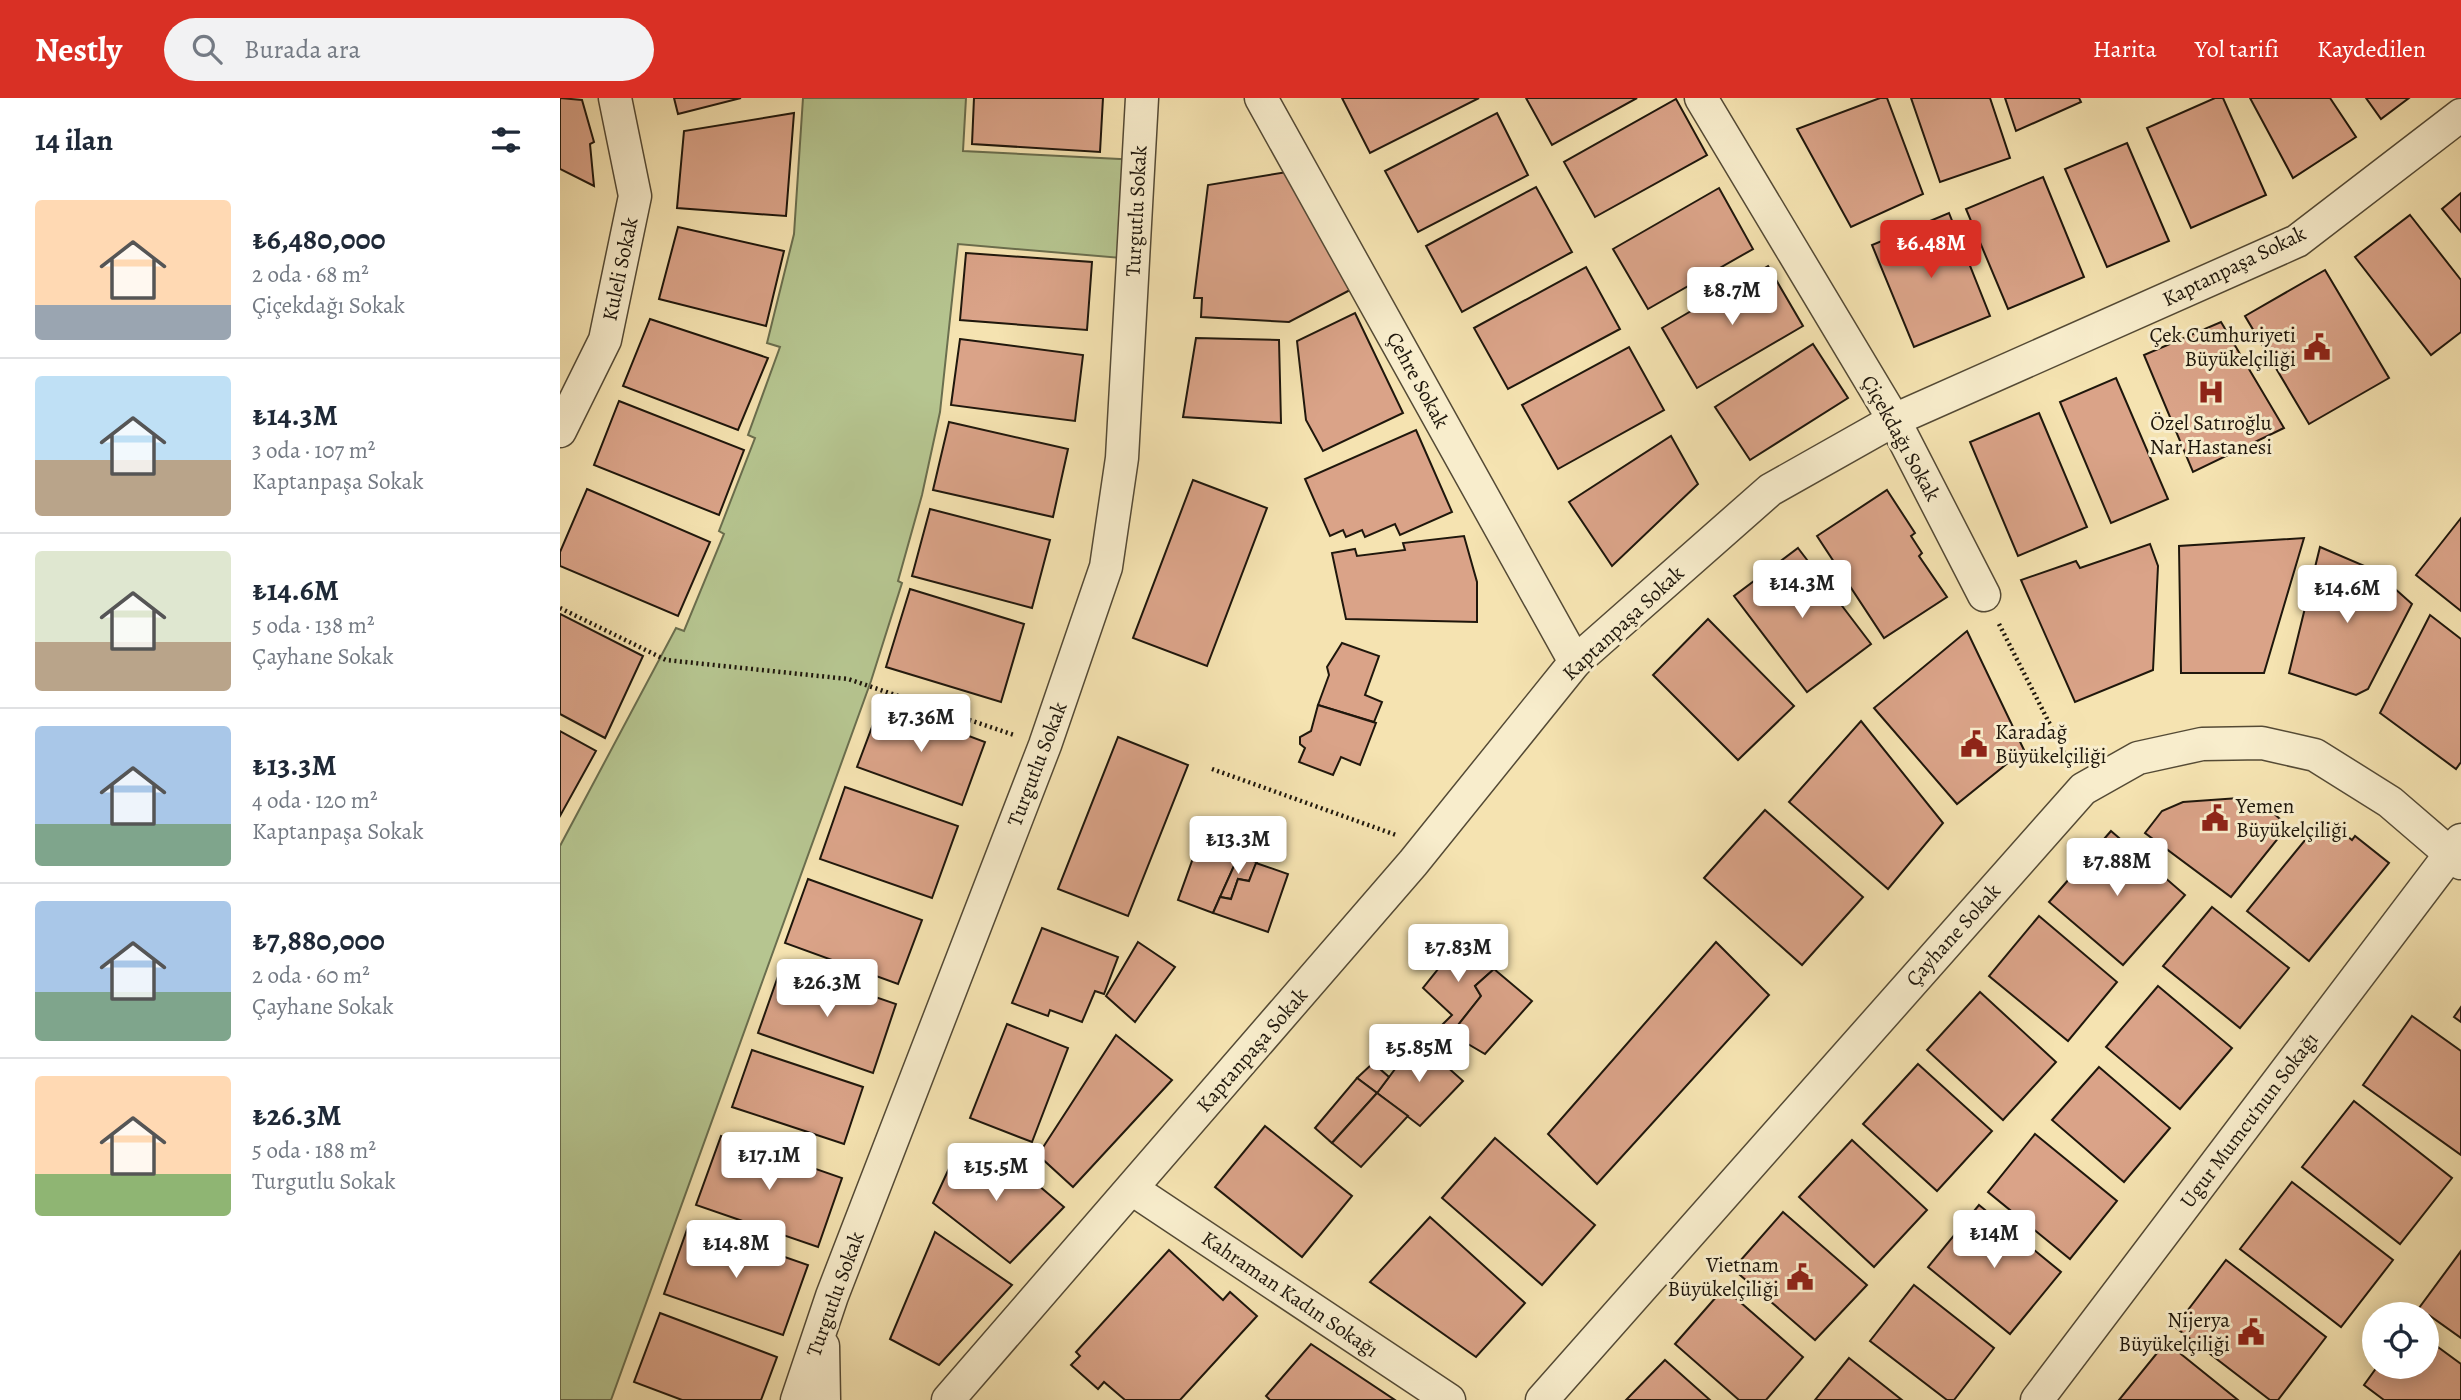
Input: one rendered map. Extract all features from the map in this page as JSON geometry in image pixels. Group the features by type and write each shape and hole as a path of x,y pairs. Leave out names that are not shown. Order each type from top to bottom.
{"street":[{"name":"Kuleli Sokak","path":"560,431 605,341 635,196 615,98"},
{"name":"Turgutlu Sokak","path":"797,1400 832,1296 1045,745 1106,567 1122,458 1142,98"},
{"name":"Çehre Sokak","path":"1261,98 1575,662"},
{"name":"Çiçekdağı Sokak","path":"1701,98 1894,420 1984,595"},
{"name":"Kaptanpaşa Sokak","path":"949,1397 1132,1189 1426,846 1575,662 1770,490 1894,420 2297,241 2461,115"},
{"name":"Çayhane Sokak","path":"1542,1400 2083,789 2138,758 2202,744 2262,743 2315,755 2390,802 2457,852"},
{"name":"Ugur Mumcu'nun Sokağı","path":"2037,1400 2457,852"},
{"name":"Kahraman Kadın Sokağı","path":"1132,1189 1449,1400"},
{"path":"824,1400 823,1341 832,1296"}],"path":[{"path":"1984,595 2083,789"},
{"path":"560,608 666,660 848,679 1045,745"},
{"path":"1212,769 1426,846"}],"green space":[{"path":"803,98 966,98 963,151 1139,160 1133,259 958,244 940,412 922,495 898,581 902,583 871,681 611,1400 560,1400 560,846 676,628 684,631 724,534 719,531 755,438 748,435 780,347 767,343 794,234"}],"building":[{"path":"560,98 582,100 594,142 590,144 594,186 560,169"},
{"path":"674,98 741,98 678,114"},
{"path":"974,98 1103,98 1100,152 972,144"},
{"path":"1342,98 1479,98 1370,153"},
{"path":"1526,98 1637,98 1552,145"},
{"path":"1880,98 1887,98 1923,194 1851,227 1797,129"},
{"path":"1911,98 1990,98 2010,158 1940,182"},
{"path":"2005,98 2079,98 2081,102 2016,131"},
{"path":"2215,98 2223,98 2266,195 2191,228 2147,128"},
{"path":"2250,98 2330,98 2356,137 2293,178"},
{"path":"2366,98 2409,98 2381,119"},
{"path":"1676,99 1707,155 1595,217 1564,162"},
{"path":"794,113 786,216 677,208 684,131"},
{"path":"1497,113 1528,175 1418,232 1385,171"},
{"path":"2127,143 2169,241 2107,267 2065,169"},
{"path":"1293,171 1352,289 1289,322 1201,317 1202,298 1194,298 1208,185"},
{"path":"2043,177 2084,277 2008,309 1966,209"},
{"path":"1536,187 1572,252 1462,312 1426,246"},
{"path":"1719,188 1753,249 1648,309 1613,249"},
{"path":"2461,193 2461,232 2442,209"},
{"path":"1949,213 1990,316 1914,347 1872,245"},
{"path":"2410,215 2461,280 2461,332 2431,355 2355,257"},
{"path":"678,227 784,251 766,326 659,299"},
{"path":"966,253 1092,262 1087,330 960,320"},
{"path":"1768,266 1803,326 1697,388 1662,328"},
{"path":"1586,267 1620,329 1508,389 1474,328"},
{"name":"Çek Cumhuriyeti Büyükelçiliği","path":"2325,270 2389,378 2309,424 2245,316"},
{"path":"1355,313 1403,413 1323,451 1306,420 1297,341"},
{"path":"650,319 768,358 738,430 623,386"},
{"name":"Özel Satıroğlu Nar Hastanesi","path":"2221,322 2284,428 2193,472 2144,355"},
{"path":"1196,338 1279,340 1281,423 1183,417"},
{"path":"960,339 1083,355 1075,421 951,405"},
{"path":"1813,344 1848,398 1750,460 1715,407"},
{"path":"1629,347 1664,410 1558,469 1522,405"},
{"path":"2116,378 2168,499 2111,523 2060,402"},
{"path":"619,401 744,450 719,515 594,465"},
{"path":"2039,413 2087,527 2018,556 1970,442"},
{"path":"949,422 1068,449 1053,517 933,490"},
{"path":"1416,430 1452,512 1400,535 1395,524 1365,537 1362,530 1346,537 1343,530 1330,536 1305,479"},
{"path":"1671,436 1698,484 1612,566 1569,502"},
{"path":"1193,480 1267,508 1207,666 1133,638"},
{"path":"587,489 710,542 678,616 560,566 560,552"},
{"path":"1887,490 1915,533 1911,536 1922,553 1919,556 1947,597 1884,638 1817,536"},
{"path":"930,509 1050,540 1032,608 912,576"},
{"path":"2461,518 2461,611 2416,575"},
{"path":"1464,536 1477,582 1477,622 1346,619 1332,553 1355,549 1357,556 1405,550 1403,543"},
{"path":"2304,538 2264,673 2181,673 2179,546"},
{"path":"2150,544 2158,566 2153,670 2075,702 2021,580 2076,561 2080,568"},
{"path":"2320,547 2374,570 2412,604 2368,689 2356,695 2289,673"},
{"path":"1798,548 1871,644 1807,692 1734,596"},
{"path":"910,589 1024,624 1001,702 886,667"},
{"path":"560,614 643,656 605,738 560,714"},
{"path":"2430,615 2461,639 2461,762 2456,769 2380,713"},
{"path":"1708,619 1794,706 1738,760 1653,675"},
{"path":"1967,631 2024,750 1957,804 1874,708"},
{"path":"1342,643 1379,656 1365,695 1382,702 1374,722 1318,705 1329,675 1327,667"},
{"path":"881,703 985,742 962,805 857,767"},
{"path":"1318,705 1376,723 1360,765 1341,757 1333,775 1299,762 1305,748 1300,744 1300,737 1311,731"},
{"path":"1861,721 1943,823 1888,889 1789,802"},
{"path":"560,731 596,751 560,816"},
{"path":"1118,737 1188,765 1128,916 1058,889"},
{"path":"845,787 958,826 932,898 820,859"},
{"path":"2239,798 2264,805 2288,826 2231,897 2145,833 2162,811 2183,802"},
{"path":"1765,810 1863,897 1802,965 1704,878"},
{"path":"2330,822 2352,840 2355,836 2389,863 2309,961 2247,911 2319,823 2324,828"},
{"path":"2111,831 2185,895 2123,965 2049,902"},
{"path":"1197,847 1238,857 1213,913 1178,900"},
{"path":"1238,857 1257,862 1249,881 1238,879 1231,899 1220,897"},
{"path":"1256,863 1288,874 1268,932 1213,913 1220,897 1231,899 1238,879 1249,881"},
{"path":"808,879 922,920 898,984 785,943"},
{"path":"2212,907 2289,968 2240,1028 2163,966"},
{"path":"2039,916 2117,982 2068,1041 1989,976"},
{"path":"1042,928 1118,957 1104,994 1095,991 1082,1022 1050,1010 1048,1016 1012,1003"},
{"path":"1138,942 1175,967 1135,1022 1106,996"},
{"path":"1716,942 1769,995 1597,1184 1548,1134"},
{"path":"1459,943 1494,969 1475,986 1481,996 1451,1034 1441,1026 1452,1015 1423,988"},
{"path":"782,965 896,1004 873,1073 758,1033"},
{"path":"1494,969 1532,1001 1485,1054 1451,1034 1481,996 1475,986"},
{"path":"2158,986 2232,1048 2180,1109 2106,1047"},
{"path":"1980,992 2056,1062 2003,1120 1927,1050"},
{"path":"2461,1007 2461,1022 2454,1017"},
{"path":"2412,1016 2461,1051 2461,1155 2363,1085"},
{"path":"1007,1024 1068,1048 1032,1142 970,1118"},
{"path":"1116,1035 1172,1080 1073,1187 1038,1155"},
{"path":"1417,1040 1463,1081 1420,1126 1377,1093"},
{"path":"752,1050 863,1087 844,1144 732,1107"},
{"path":"1373,1063 1389,1077 1377,1093 1357,1078"},
{"path":"1918,1064 1992,1131 1937,1191 1863,1124"},
{"path":"2099,1067 2170,1128 2124,1182 2052,1120"},
{"path":"1357,1078 1377,1093 1332,1143 1315,1128"},
{"path":"1377,1093 1408,1116 1361,1167 1332,1143"},
{"path":"2354,1101 2452,1178 2400,1244 2302,1167"},
{"path":"1265,1126 1352,1196 1302,1257 1215,1187"},
{"path":"2035,1134 2117,1201 2070,1259 1988,1192"},
{"path":"721,1136 842,1178 818,1247 696,1205"},
{"path":"1495,1138 1595,1225 1542,1285 1442,1198"},
{"path":"1852,1140 1927,1210 1874,1267 1799,1197"},
{"path":"958,1149 1019,1169 1064,1207 1010,1263 933,1203"},
{"path":"2292,1182 2393,1260 2341,1327 2240,1249"},
{"path":"1979,1205 2061,1272 2010,1334 1928,1267"},
{"name":"Vietnam Büyükelçiliği","path":"1783,1212 1867,1285 1815,1340 1733,1269"},
{"path":"1430,1217 1525,1303 1476,1357 1370,1282"},
{"path":"689,1224 808,1265 783,1335 664,1294"},
{"path":"935,1232 1012,1285 939,1365 890,1339"},
{"path":"1169,1250 1223,1300 1230,1292 1257,1316 1180,1400 1125,1400 1104,1382 1098,1389 1071,1365 1080,1356 1076,1352"},
{"path":"2461,1251 2461,1338 2439,1322 2439,1302 2423,1302"},
{"name":"Nijerya Büyükelçiliği","path":"2226,1260 2326,1337 2278,1400 2270,1400 2175,1327"},
{"path":"1914,1285 1994,1348 1954,1400 1947,1400 1870,1341"},
{"path":"1724,1288 1803,1357 1766,1400 1739,1400 1675,1344"},
{"path":"660,1313 777,1357 761,1400 682,1400 634,1382"},
{"path":"2166,1342 2238,1400 2119,1400"},
{"path":"1311,1344 1395,1400 1270,1400 1266,1396"},
{"path":"2439,1348 2461,1364 2461,1400 2384,1400 2364,1385 2368,1379 2439,1379"},
{"path":"1849,1358 1902,1400 1815,1400"},
{"path":"1665,1360 1710,1400 1626,1400"}],"place":[{"name":"Çek Cumhuriyeti Büyükelçiliği","path":"2317,347"},
{"name":"Özel Satıroğlu Nar Hastanesi","path":"2211,392"},
{"name":"Karadağ Büyükelçiliği","path":"1974,744"},
{"name":"Yemen Büyükelçiliği","path":"2215,818"},
{"name":"Vietnam Büyükelçiliği","path":"1800,1277"},
{"name":"Nijerya Büyükelçiliği","path":"2251,1332"}]}
